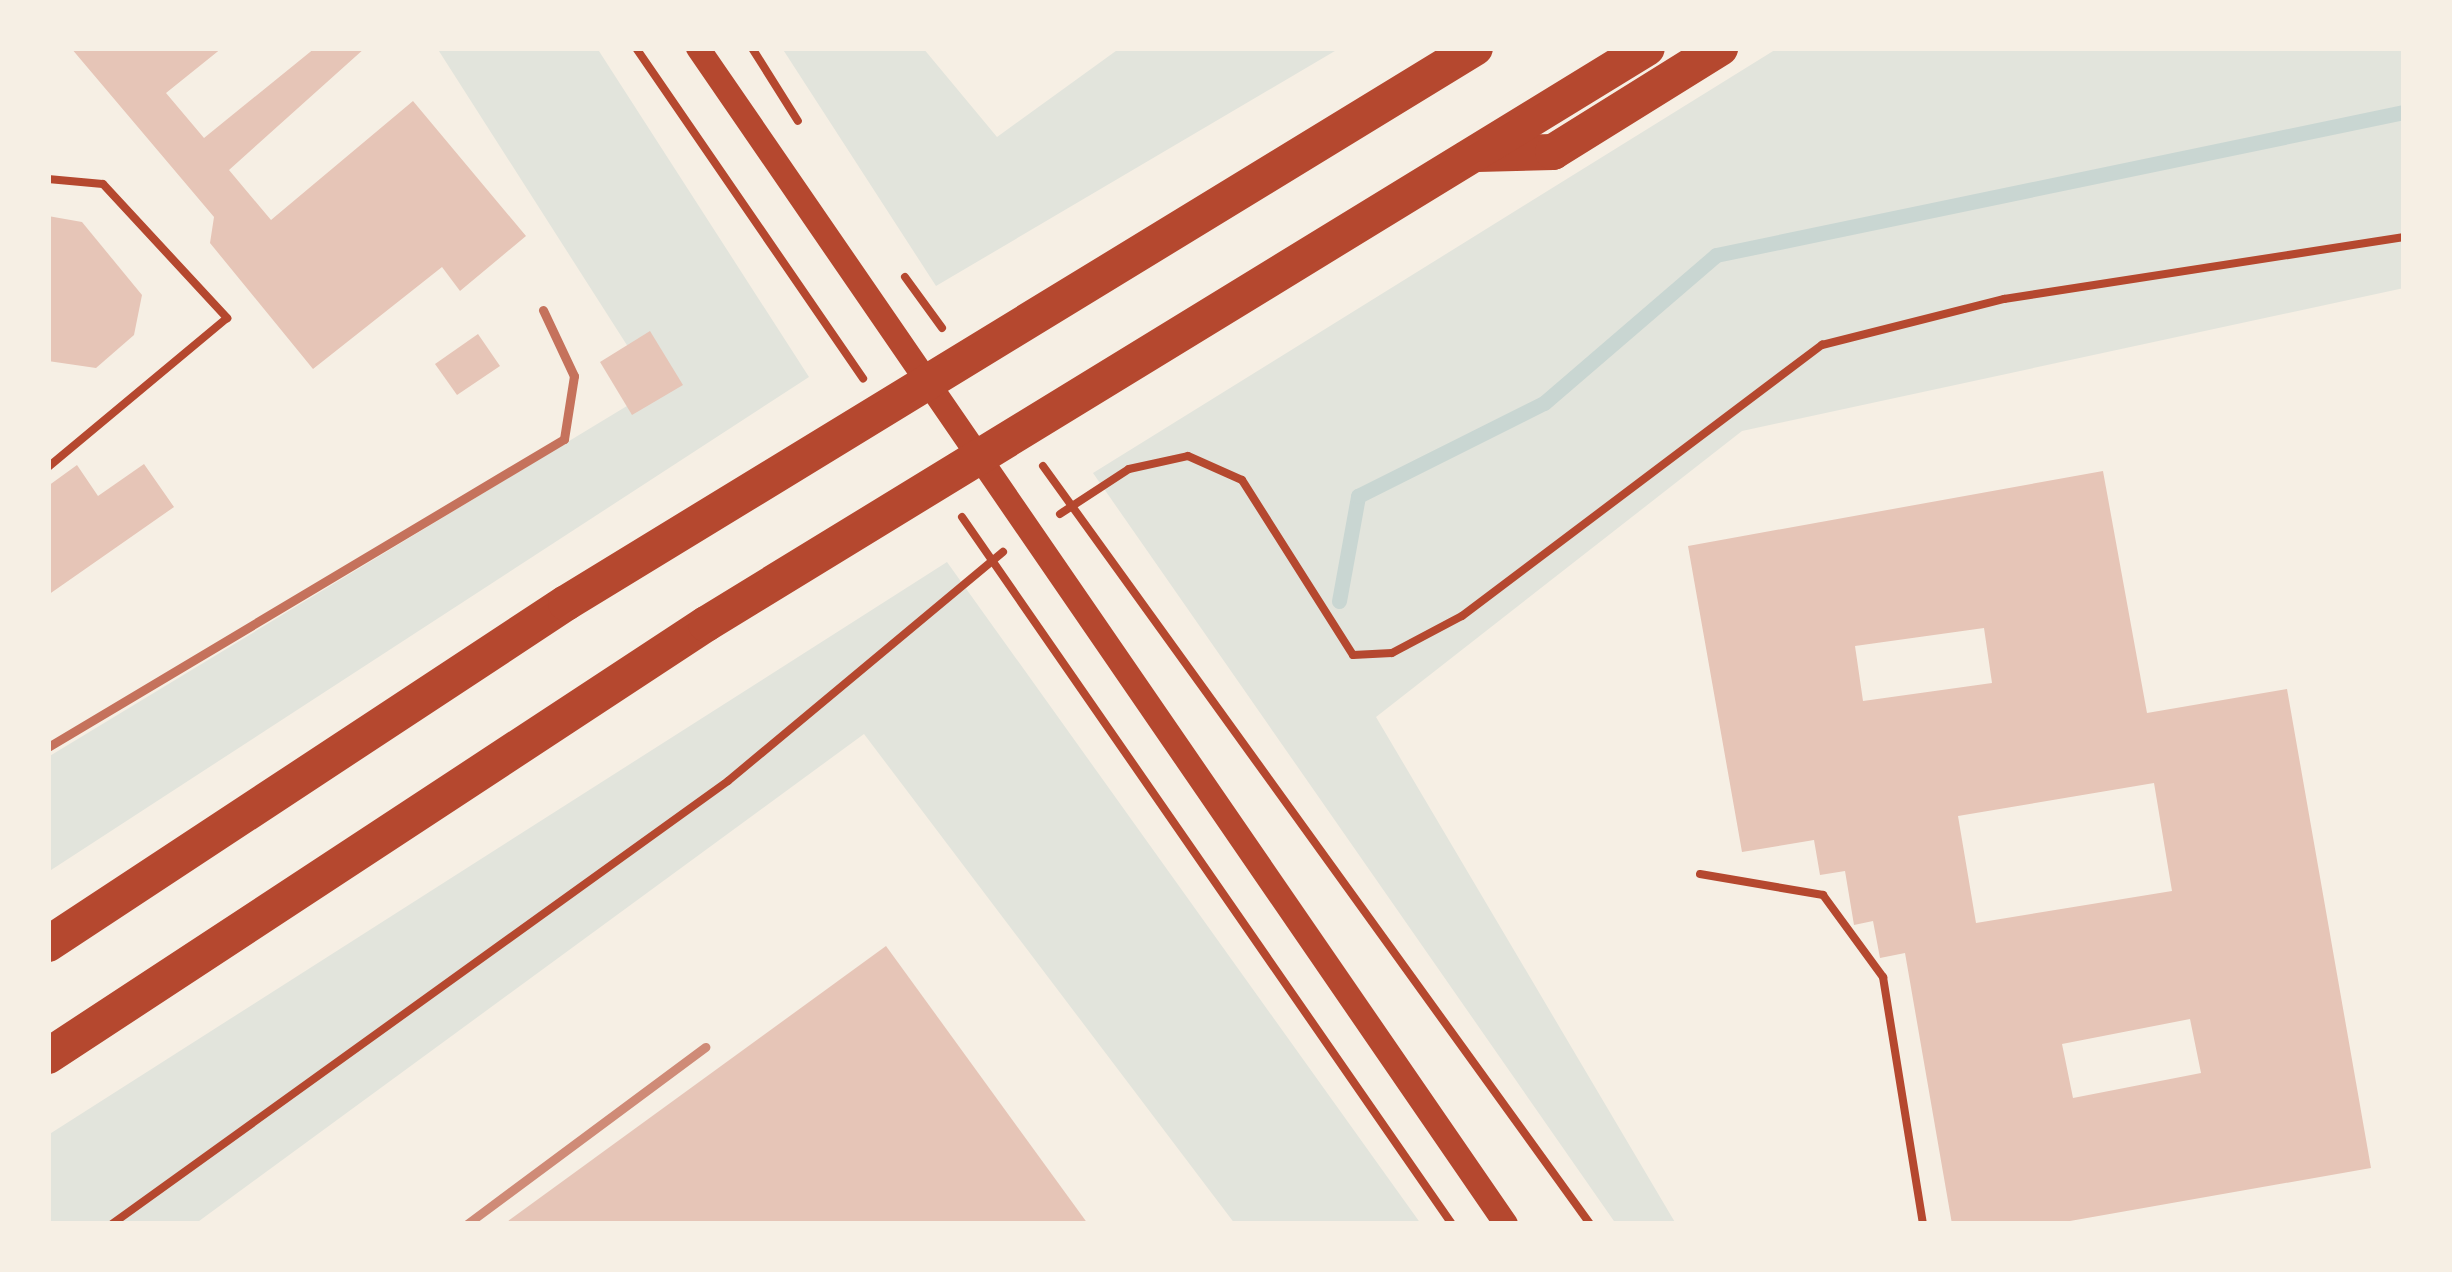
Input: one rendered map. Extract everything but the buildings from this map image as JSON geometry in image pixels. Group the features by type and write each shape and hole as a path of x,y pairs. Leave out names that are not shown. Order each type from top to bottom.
{"highway":[{"path":"48,944 586,590 1475,48"},
{"path":"48,1056 433,796 1647,48"},
{"path":"1473,154 1553,152 1720,48"}],"main road":[{"path":"698,48 1506,1224"}],"lane":[{"path":"48,747 564,439 574,376 543,310"}],"path":[{"path":"635,48 766,239"},
{"path":"48,178 103,184 227,318 48,467"},
{"path":"1129,469 1188,456 1242,480 1353,655 1391,653 1462,616 1822,345 2004,298 2404,237"},
{"path":"1114,564 1589,1224"},
{"path":"112,1224 728,781 952,585"},
{"path":"1035,621 1452,1224"},
{"path":"1700,874 1822,895 1883,977 1923,1224"}],"shaded area":[{"path":"437,48 597,48 809,377 48,872 48,757 655,389"},
{"path":"782,48 923,48 997,137 1120,48 1340,48 936,286"},
{"path":"1778,48 2404,48 2404,288 1742,431 1376,717 1676,1224 1616,1224 1093,473"},
{"path":"947,562 1421,1224 1235,1224 864,734 195,1224 48,1224 48,1135"}],"waterway":[{"path":"1339,601 1358,496 1544,403 1716,255 2404,112"}],"railway":[{"path":"467,1224 705,1047"}]}
